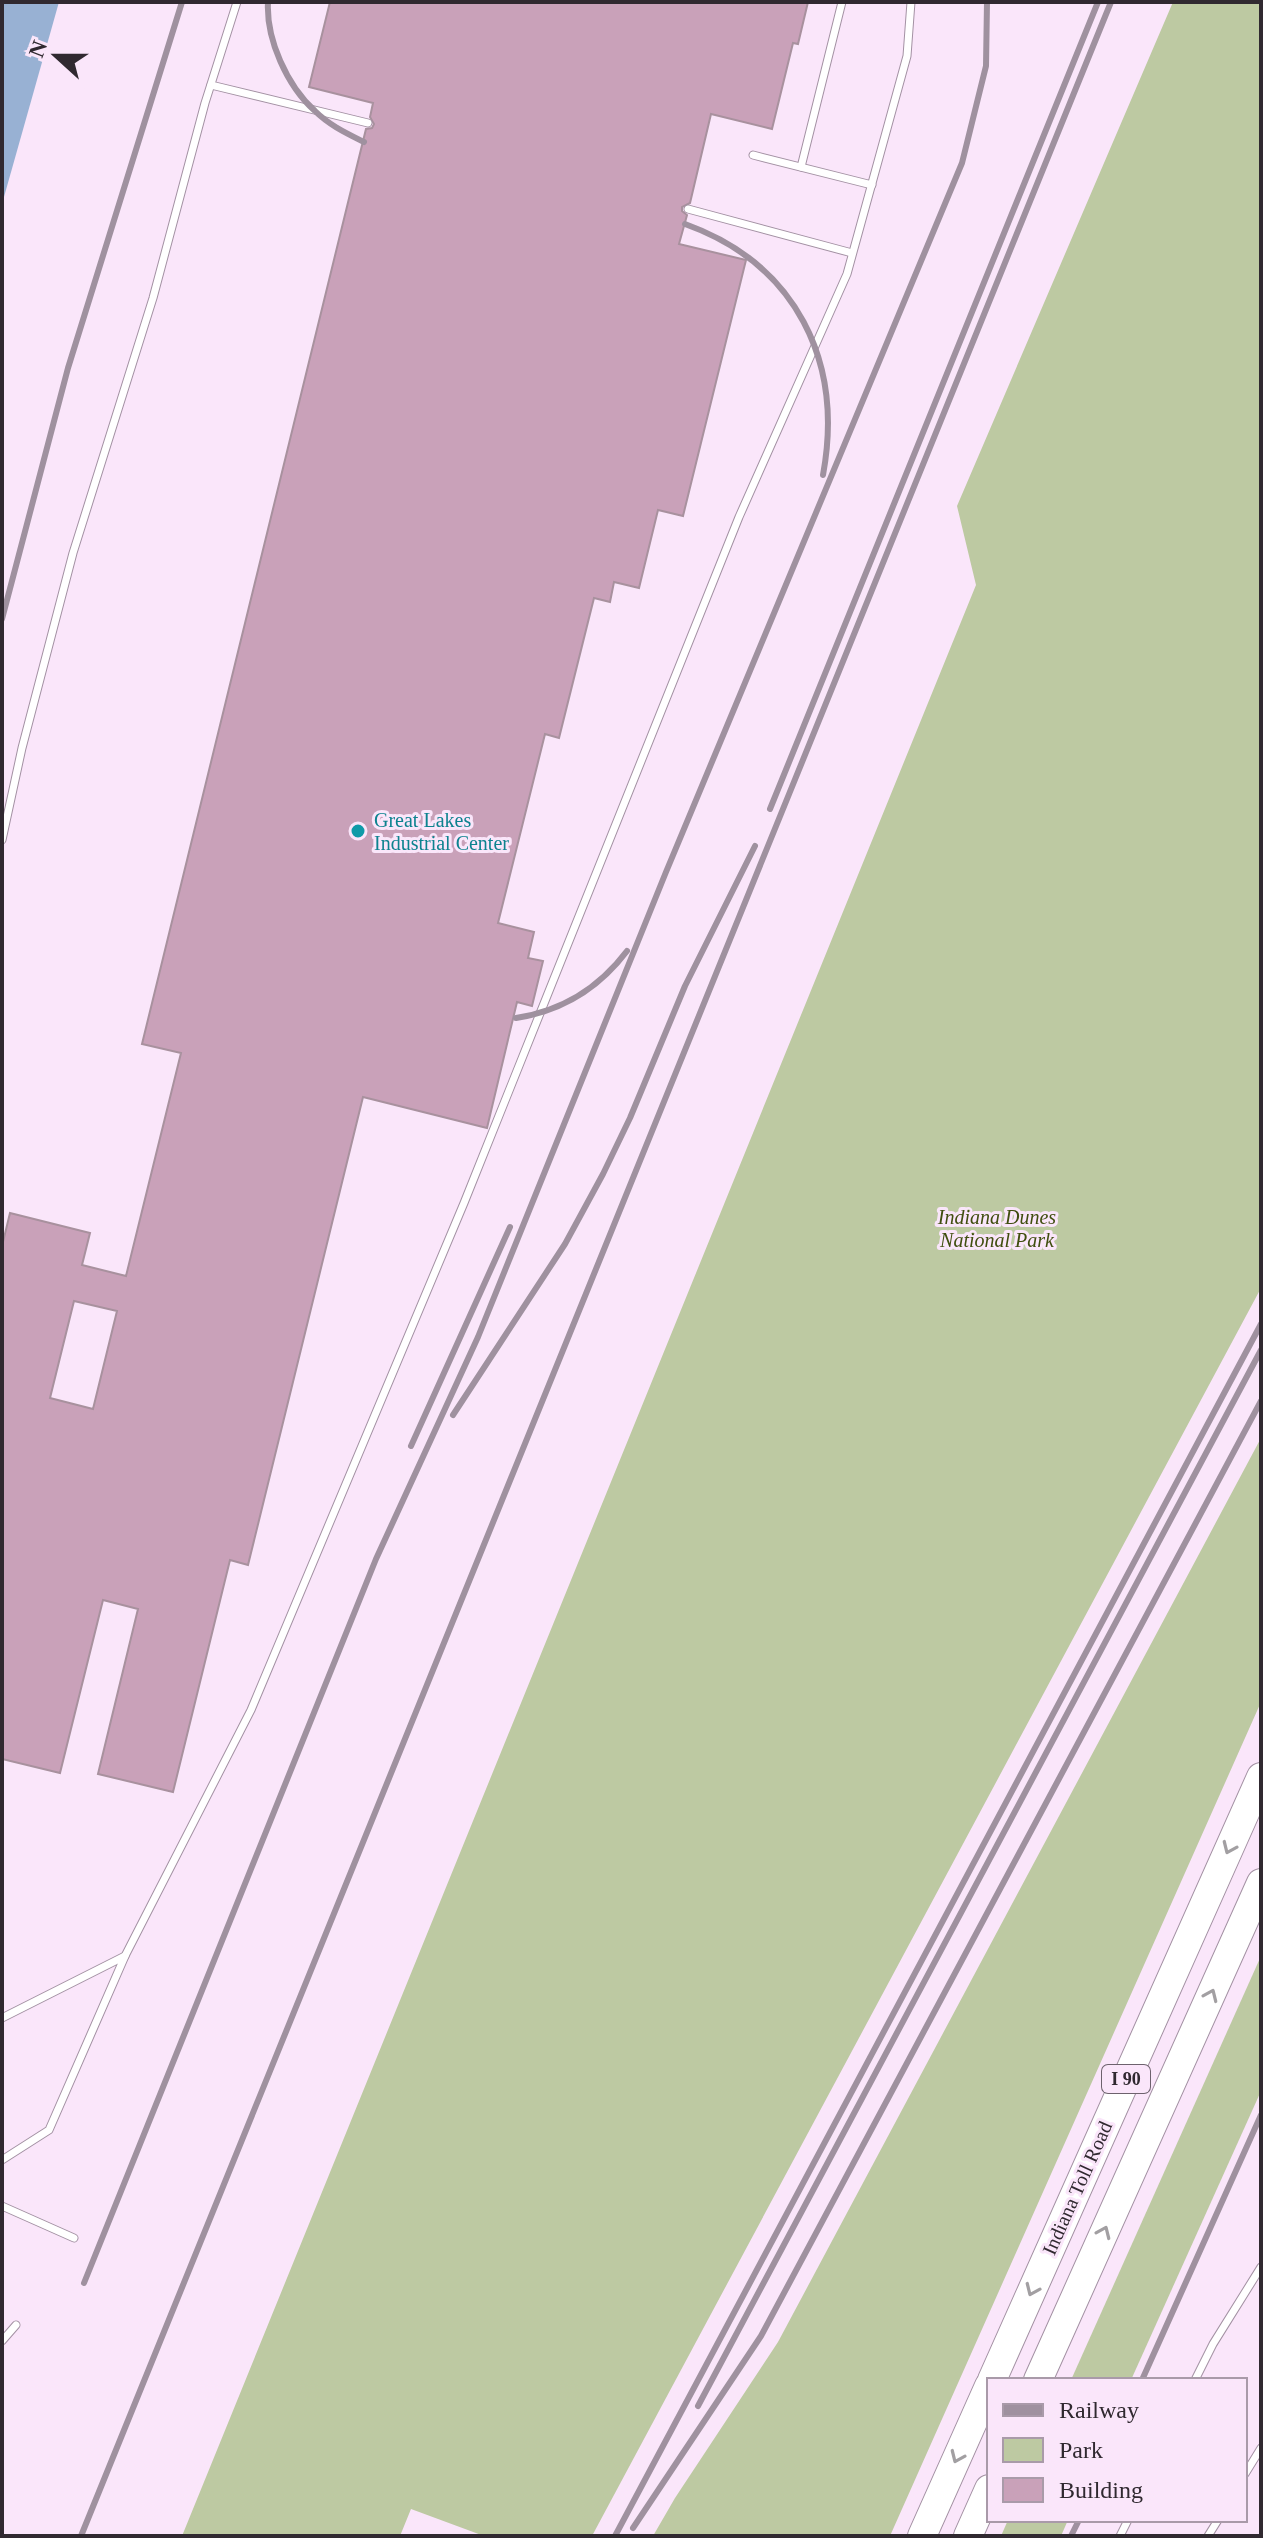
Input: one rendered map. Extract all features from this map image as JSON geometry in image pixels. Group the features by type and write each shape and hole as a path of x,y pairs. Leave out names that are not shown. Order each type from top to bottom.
{"highway":[{"name":"Indiana Toll Road","path":"993,2378 1261,1777"},
{"name":"I 90","path":"1039,2378 1261,1883"},
{"path":"922,2536 987,2390"},
{"path":"968,2536 987,2493"}],"lane":[{"path":"2,840 22,748 73,553 153,298 237,2"},
{"path":"801,167 842,2"},
{"path":"2,2160 49,2130 125,1956 251,1710 310,1572 476,1174 739,517 847,274 907,56 911,2"},
{"path":"211,85 368,123"},
{"path":"753,155 872,185"},
{"path":"688,209 852,253"},
{"path":"2,2018 125,1956"},
{"path":"2,2206 74,2238"},
{"path":"1196,2378 1213,2344 1261,2267"},
{"path":"2,2341 16,2325"},
{"path":"1247,2470 1261,2448"}],"green space":[{"name":"Indiana Dunes National Park","path":"1173,2 1261,2 1261,1288 592,2536 484,2536 411,2509 400,2536 182,2536 976,585 957,506"},
{"path":"1261,1438 1261,1702 890,2536 653,2536 778,2342"},
{"path":"1261,1956 1261,2091 1132,2378 1072,2378"},
{"path":"1007,2522 1067,2522 1061,2536 1001,2536"}],"water":[{"path":"3,2 59,2 2,204 2,6"}],"building":[{"name":"Great Lakes Industrial Center","path":"330,2 808,2 798,44 793,43 772,129 711,114 690,203 682,207 687,215 679,244 746,260 683,516 658,510 639,588 614,582 610,602 594,598 559,738 545,734 498,923 534,932 528,958 543,961 532,1006 517,1002 487,1128 363,1097 248,1565 230,1560 173,1792 98,1774 138,1609 103,1600 60,1773 2,1759 2,1246 10,1213 90,1233 82,1265 126,1276 181,1053 142,1044 366,129 374,124 370,117 373,103 309,87","holes":["74,1301 117,1311 93,1409 50,1398"]}],"railway":[{"path":"2,619 68,368 182,2"},
{"path":"268,2 275,46 296,89 326,120 364,142"},
{"path":"84,2283 376,1559 478,1337 666,872 962,163 986,66 987,2"},
{"path":"770,809 1098,2"},
{"path":"81,2536 1111,2"},
{"path":"685,224 724,242 756,264 783,291 804,322 818,356 826,393 828,433 823,475"},
{"path":"453,1415 565,1244 603,1174 685,986 755,846"},
{"path":"516,1018 549,1010 578,996 604,976 627,951"},
{"path":"411,1446 510,1227"},
{"path":"615,2536 1261,1324"},
{"path":"698,2406 1261,1350"},
{"path":"633,2528 761,2336 1261,1401"},
{"path":"1143,2378 1261,2115"},
{"path":"1071,2536 1078,2522"}],"place":[{"name":"Great Lakes Industrial Center","path":"358,831"}]}
